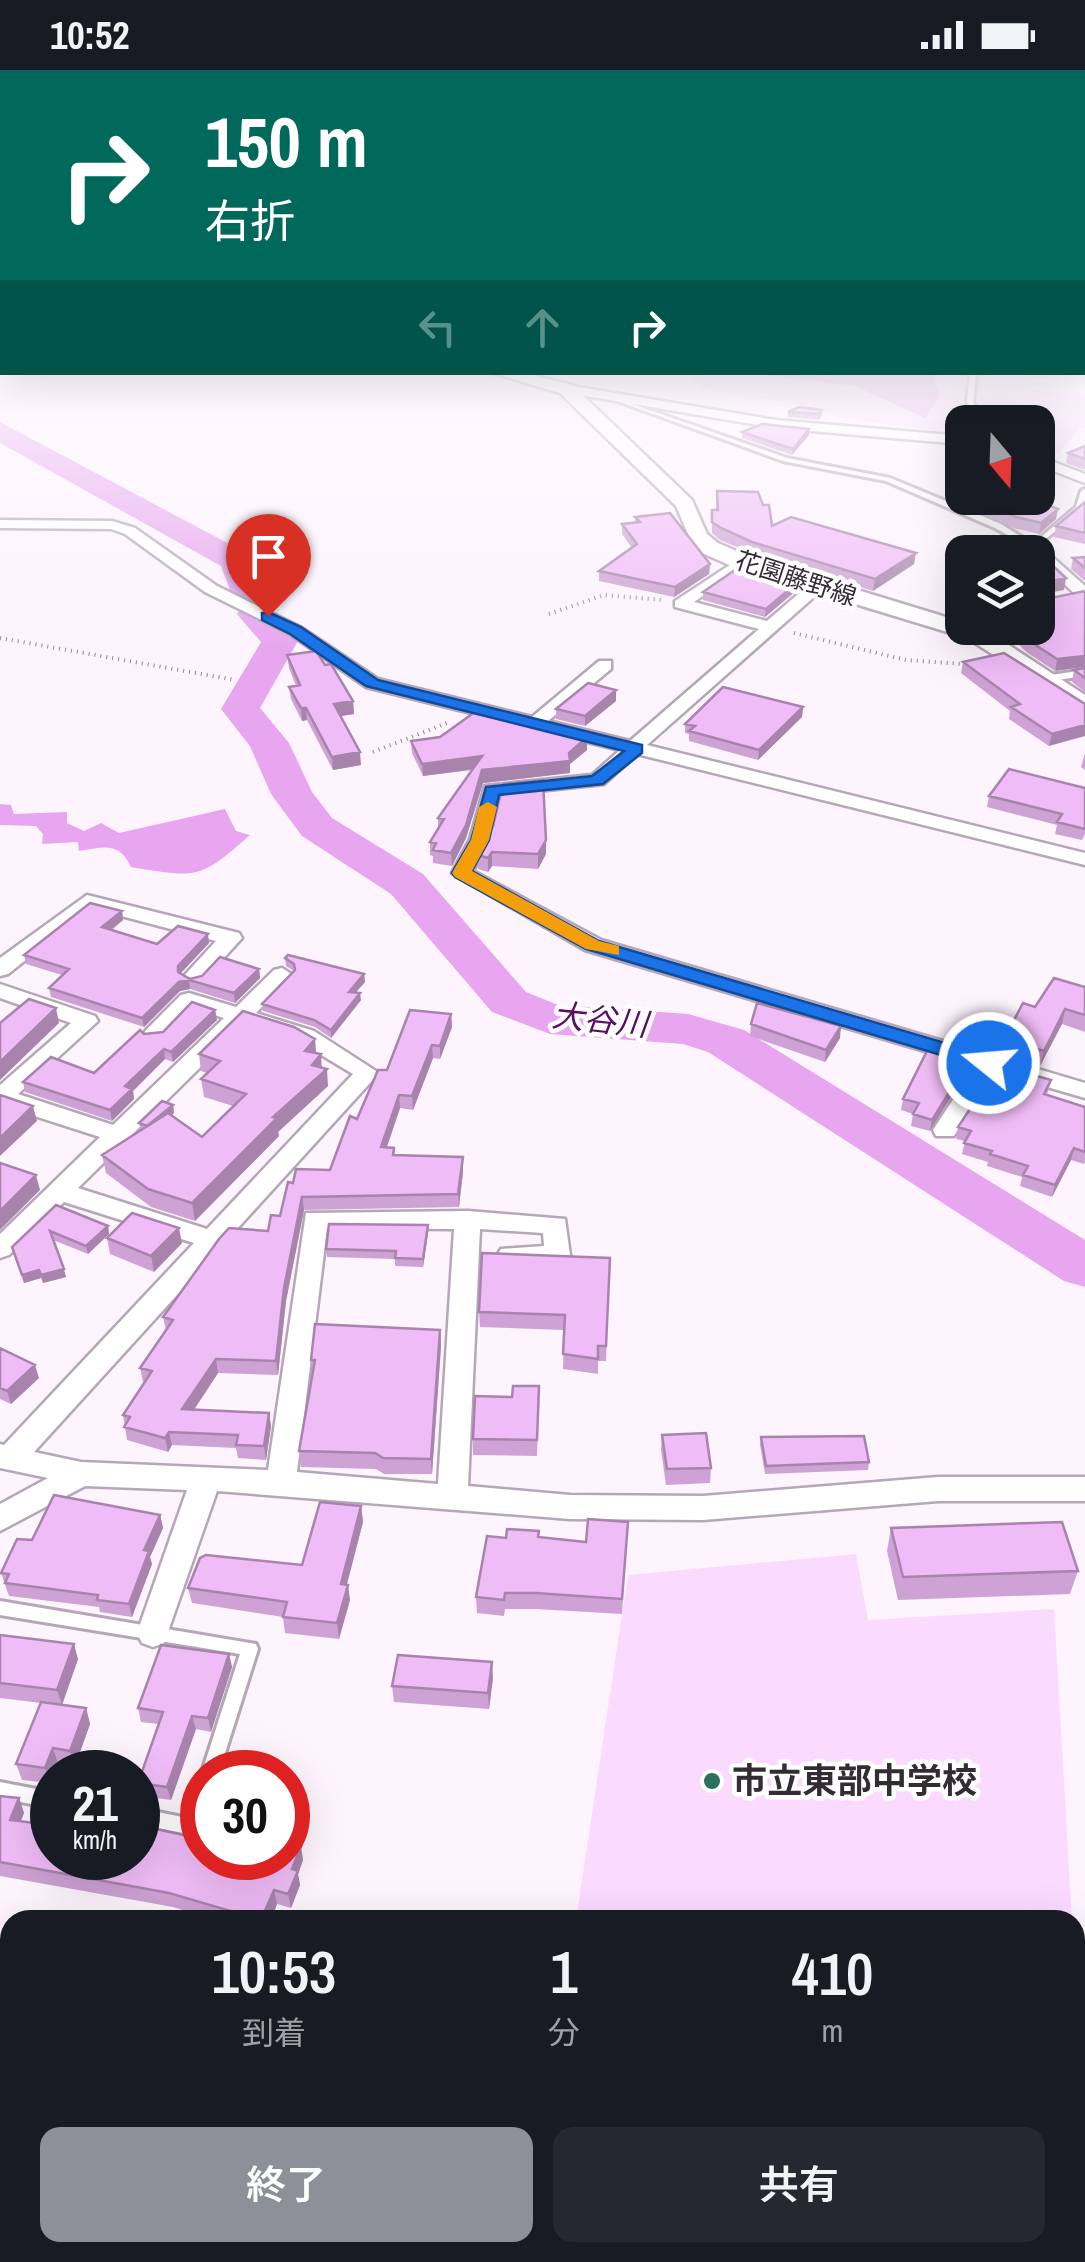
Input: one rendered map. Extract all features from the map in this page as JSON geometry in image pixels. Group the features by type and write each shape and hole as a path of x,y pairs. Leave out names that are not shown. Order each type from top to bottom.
{"main road":[{"name":"花園藤野線","path":"626,446 686,504 698,538 710,548 817,586 945,620"},
{"name":"花園藤野線","path":"993,645 1085,706"}],"street":[{"path":"1055,467 1085,479"},
{"path":"0,524 112,525 130,531 211,589 296,630 372,683 1085,859"},
{"path":"681,604 742,562"},
{"path":"1055,569 1079,595"},
{"path":"817,586 767,626 636,749 596,780 492,790 480,840 462,873 592,945 1085,1091"},
{"path":"681,604 767,626"},
{"path":"534,724 605,665"},
{"path":"0,969 87,901 230,938 193,978"},
{"path":"0,1249 282,975"},
{"path":"0,991 86,1021 1,1097"},
{"path":"4,1458 367,1072 306,1036 189,1000 154,1035"},
{"path":"945,1130 989,1063"},
{"path":"1,1097 120,1135"},
{"path":"62,1192 212,1240"},
{"path":"282,1482 315,1219 556,1225 556,1255 466,1255"},
{"path":"452,1496 468,1220"},
{"path":"4,1458 81,1474 282,1482 570,1506 703,1508 938,1489 1085,1489"},
{"path":"0,1519 81,1474"},
{"path":"153,1634 206,1479"}],"lane":[{"path":"748,446 785,460 888,479 1013,535"},
{"path":"1048,535 1078,508 1085,491"},
{"path":"1044,679 1085,673"},
{"path":"0,1608 250,1649 218,1750"},
{"path":"0,1790 30,1796"}],"path":[{"path":"549,614 602,593 627,592 681,604"},
{"path":"767,626 936,665 1012,658"},
{"path":"0,638 235,680"},
{"path":"374,752 478,711"}],"shaded area":[{"path":"0,804 11,805 14,814 67,812 67,823 84,831 101,823 119,833 225,809 236,831 250,835 208,868 171,873 131,867 116,849 79,851 78,842 42,844 43,834 36,826 0,825"},
{"path":"856,1554 868,1620 1054,1609 1071,1910 578,1910 628,1575"}],"building":[{"path":"1084,446 1085,446 1085,459 1068,453"},
{"path":"717,491 758,492 763,505 769,505 772,526 791,517 916,553 875,579 752,542 712,522 712,510 718,510"},
{"path":"1085,502 1085,533 1056,526"},
{"path":"670,513 710,564 675,587 599,571 637,544 622,524 640,522 635,517"},
{"path":"1011,515 1051,515 1041,523"},
{"path":"1085,557 1085,568 1073,558"},
{"path":"742,565 798,582 766,609 703,592"},
{"path":"1055,568 1066,578 1055,580"},
{"path":"1085,591 1085,656 1057,659 1036,645 1055,645 1055,597"},
{"path":"316,651 325,665 331,664 353,701 334,704 360,752 332,757 306,708 301,708 289,687 300,685 287,655"},
{"path":"1004,653 1085,704 1085,725 1052,734 1011,707 1020,704 963,662"},
{"path":"588,683 616,690 585,716 556,709"},
{"path":"723,687 803,707 759,750 689,731 695,726 685,724"},
{"path":"479,709 567,728 564,731 587,737 569,753 570,761 482,770 466,825 451,853 433,850 436,843 430,842 444,819 438,818 482,756 422,764 411,741 440,737"},
{"path":"1009,769 1085,788 1085,829 1057,822 1062,814 989,796"},
{"path":"543,780 546,840 538,854 492,852 488,858 478,855 493,826 503,784"},
{"path":"90,903 122,911 102,927 157,944 178,926 208,934 178,966 178,972 190,979 202,976 220,957 259,969 234,993 189,980 179,982 142,1018 49,988 69,969 24,955"},
{"path":"288,955 364,974 349,992 360,993 331,1030 314,1020 262,1004 295,970 294,964 285,958"},
{"path":"1054,978 1085,987 1085,1015 1065,1009 1044,1051 1004,1039 1023,1003 1035,1007"},
{"path":"29,999 56,1008 0,1062 0,1023"},
{"path":"192,1002 215,1010 171,1052 164,1049 125,1086 132,1089 110,1110 23,1082 51,1057 94,1073 140,1030 144,1034 163,1032"},
{"path":"757,1003 841,1026 826,1050 751,1024"},
{"path":"410,1010 451,1014 440,1046 432,1045 412,1096 399,1095 381,1147 394,1148 393,1155 463,1157 458,1194 302,1197 284,1288 276,1361 216,1359 182,1409 269,1413 264,1446 236,1445 238,1435 169,1432 165,1438 124,1427 130,1417 123,1415 152,1371 140,1368 173,1320 163,1317 229,1228 268,1231 271,1215 280,1216 288,1182 293,1183 296,1169 330,1170 350,1116 357,1119 378,1070 387,1070"},
{"path":"243,1011 294,1027 315,1039 305,1051 321,1054 312,1065 327,1069 273,1117 277,1118 192,1203 148,1189 102,1155 168,1113 202,1137 246,1094 201,1079 220,1061 199,1054"},
{"path":"930,1045 971,1057 932,1120 913,1114 919,1103 903,1099"},
{"path":"999,1065 1051,1080 1044,1094 1085,1107 1085,1152 1074,1148 1055,1185 1023,1175 1028,1166 964,1143 971,1131 958,1127"},
{"path":"0,1095 33,1106 0,1138"},
{"path":"162,1101 173,1105 147,1126 139,1123"},
{"path":"0,1163 36,1175 0,1211"},
{"path":"56,1205 108,1226 86,1246 50,1231 64,1269 22,1275 12,1247"},
{"path":"132,1213 179,1228 151,1256 107,1238"},
{"path":"329,1224 428,1225 423,1259 395,1258 396,1251 326,1249"},
{"path":"482,1253 610,1258 606,1346 598,1346 598,1359 563,1354 565,1315 479,1312"},
{"path":"315,1324 440,1330 431,1459 299,1451 315,1360 311,1360"},
{"path":"0,1348 35,1365 7,1391 0,1388"},
{"path":"513,1386 539,1386 537,1440 473,1439 475,1396 512,1397"},
{"path":"706,1433 711,1468 667,1469 662,1435"},
{"path":"864,1436 869,1462 766,1466 761,1437"},
{"path":"54,1495 160,1515 144,1550 149,1551 129,1604 97,1600 98,1595 5,1583 9,1574 1,1573 17,1539 32,1540"},
{"path":"320,1502 361,1506 341,1584 348,1585 337,1623 283,1617 287,1602 188,1588 200,1558 206,1555 302,1565"},
{"path":"588,1519 628,1522 622,1599 536,1593 505,1593 504,1600 476,1597 487,1536 506,1538 507,1529 539,1531 538,1537 586,1542"},
{"path":"1062,1522 1078,1571 903,1577 891,1528"},
{"path":"0,1635 74,1644 57,1690 0,1683"},
{"path":"161,1645 229,1654 208,1718 192,1716 167,1787 160,1786 160,1750 150,1750 163,1712 138,1708"},
{"path":"398,1655 492,1662 488,1693 392,1686"},
{"path":"41,1702 86,1708 70,1750 30,1750 30,1766 16,1764"},
{"path":"0,1796 19,1798 10,1820 30,1822 30,1868 0,1862"},
{"path":"160,1830 180,1834 180,1880 294,1880 288,1894 274,1890 265,1910 227,1910 169,1893 98,1880 160,1880"}],"waterway":[{"name":"大谷川","path":"28,446 236,561 246,594"},
{"name":"大谷川","path":"255,614 280,641 240,709 269,743 292,794 317,827 407,884 509,1002 550,1019 688,1029 726,1041 1085,1267"}],"slow traffic":[{"path":"488,807 480,840 462,873 592,945 612,951"}],"place":[{"name":"市立東部中学校","path":"712,1781"}],"route":[{"path":"268,616 296,630 372,683 636,749 596,780 579,785 492,790 480,840 462,873 592,945 989,1063"}]}
